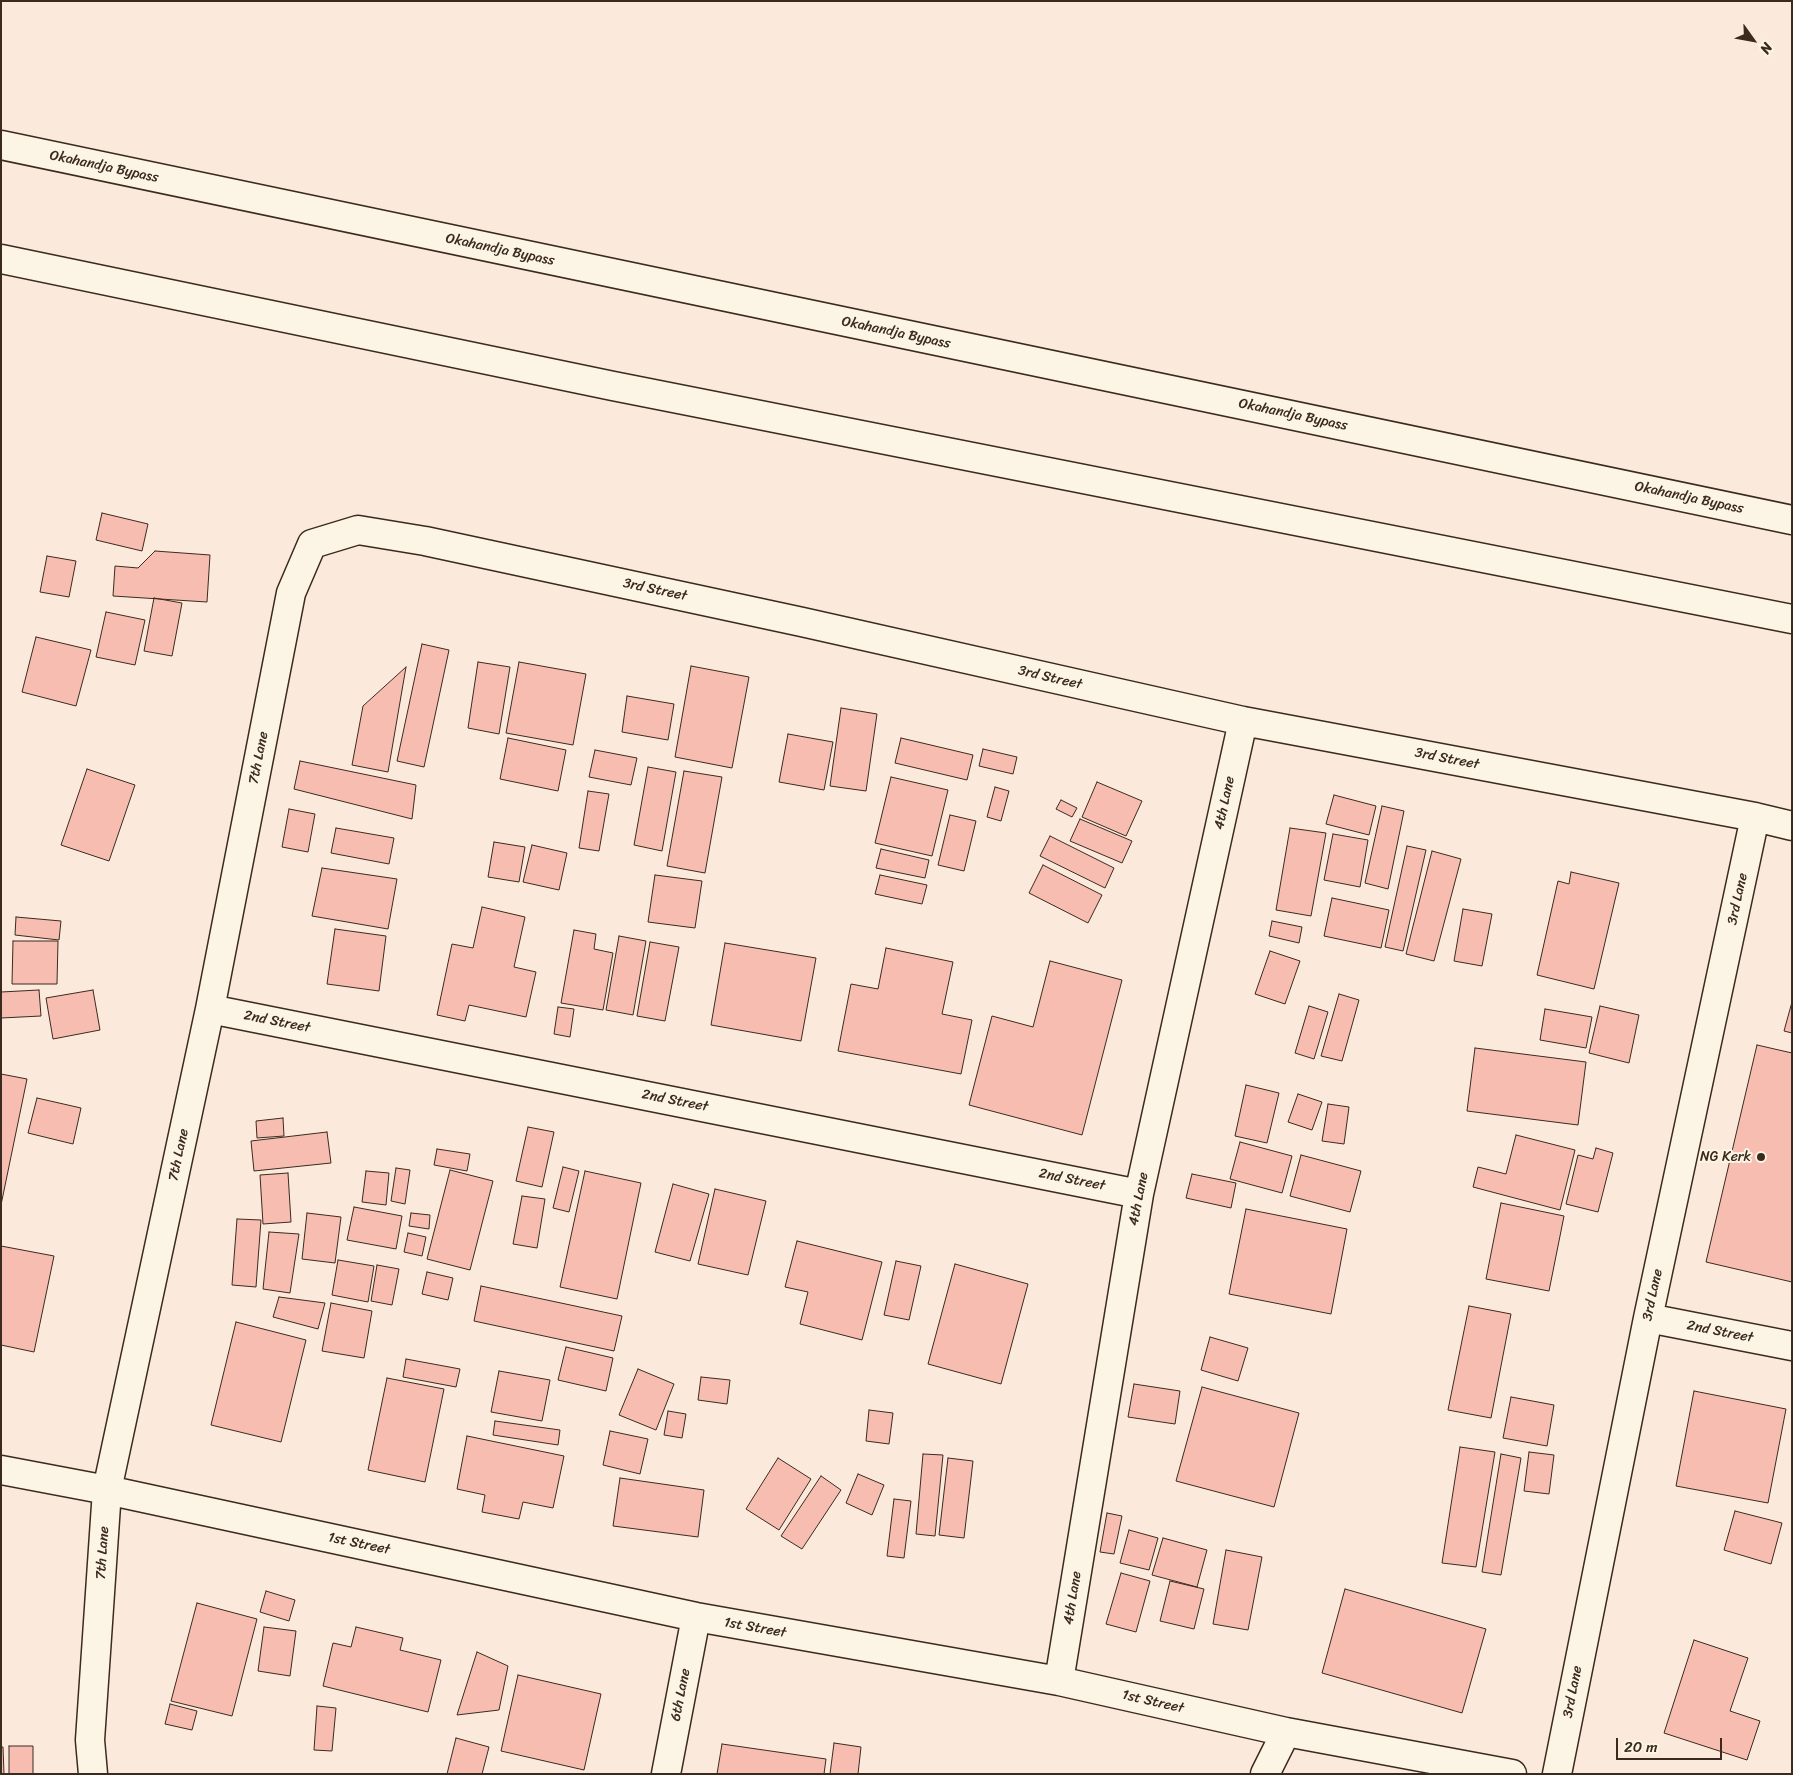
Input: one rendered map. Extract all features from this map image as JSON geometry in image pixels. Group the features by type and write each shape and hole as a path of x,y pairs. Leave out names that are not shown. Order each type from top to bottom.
{"main road":[{"name":"Okahandja Bypass","path":"1,145 1792,520"},
{"path":"1,259 613,386 1792,619"},
{"name":"3rd Street","path":"312,544 358,530 425,541 802,622 1243,721 1755,817 1792,826"},
{"name":"7th Lane","path":"92,1774 90,1740 107,1490 210,1009 291,593 312,544"},
{"name":"4th Lane","path":"1059,1681 1139,1194 1243,721"},
{"name":"3rd Lane","path":"1556,1774 1648,1318 1755,817"},
{"name":"2nd Street","path":"210,1009 1139,1194"},
{"name":"2nd Street","path":"1648,1318 1792,1346"},
{"name":"1st Street","path":"1,1470 107,1490 696,1617 1059,1681 1286,1732 1512,1774"},
{"name":"6th Lane","path":"666,1774 696,1617"},
{"path":"1265,1774 1286,1732"}],"building":[{"path":"102,513 148,524 142,551 96,540"},
{"path":"155,551 210,555 207,602 113,596 115,566 138,568"},
{"path":"47,556 76,561 69,597 40,592"},
{"path":"154,598 182,603 172,656 144,651"},
{"path":"106,612 145,620 135,665 96,657"},
{"path":"36,637 91,650 76,706 22,692"},
{"path":"422,644 449,650 424,767 397,761"},
{"path":"478,662 510,667 499,734 468,728"},
{"path":"519,662 586,674 573,745 506,733"},
{"path":"691,666 749,677 732,768 675,757"},
{"path":"406,667 388,772 352,765 363,706"},
{"path":"627,696 674,704 668,740 622,732"},
{"path":"841,708 877,714 866,791 830,786"},
{"path":"788,734 833,742 824,790 779,782"},
{"path":"508,738 566,750 558,791 500,779"},
{"path":"901,738 973,755 967,780 895,763"},
{"path":"983,749 1017,757 1013,774 979,766"},
{"path":"595,750 637,758 631,785 589,777"},
{"path":"300,761 416,785 412,819 294,789"},
{"path":"648,767 676,772 662,851 634,845"},
{"path":"87,769 135,785 109,861 61,845"},
{"path":"684,771 722,777 705,873 667,866"},
{"path":"891,777 948,790 932,856 875,843"},
{"path":"1097,782 1142,801 1126,836 1082,817"},
{"path":"995,787 1009,791 1001,821 987,817"},
{"path":"588,791 609,794 599,851 579,848"},
{"path":"1334,795 1376,806 1369,835 1326,824"},
{"path":"1061,800 1077,808 1072,817 1056,809"},
{"path":"1382,806 1404,811 1388,889 1365,883"},
{"path":"289,809 315,814 308,852 282,847"},
{"path":"950,815 976,821 964,871 938,865"},
{"path":"1080,819 1132,841 1122,863 1070,841"},
{"path":"336,828 394,838 389,864 331,853"},
{"path":"1290,828 1326,833 1311,916 1276,910"},
{"path":"1333,834 1368,840 1360,887 1324,880"},
{"path":"1050,836 1114,868 1105,888 1040,856"},
{"path":"494,842 525,847 519,882 488,877"},
{"path":"532,845 567,853 559,890 523,882"},
{"path":"1407,846 1426,850 1403,951 1385,947"},
{"path":"881,849 929,860 925,878 876,868"},
{"path":"1432,851 1461,859 1434,961 1406,954"},
{"path":"1043,865 1102,895 1088,923 1029,893"},
{"path":"322,868 397,879 388,929 312,916"},
{"path":"1571,872 1619,883 1594,989 1537,975 1558,881 1569,884"},
{"path":"655,875 702,881 695,928 648,922"},
{"path":"880,875 927,885 922,904 875,894"},
{"path":"1332,898 1389,910 1381,948 1324,936"},
{"path":"482,907 525,917 514,967 536,972 526,1017 469,1005 465,1021 437,1015 452,944 473,948"},
{"path":"1463,909 1492,914 1482,966 1454,961"},
{"path":"16,917 61,921 59,940 15,935"},
{"path":"1272,921 1302,927 1299,943 1269,936"},
{"path":"335,929 386,936 379,991 327,984"},
{"path":"574,930 596,934 594,949 613,953 603,1010 561,1003"},
{"path":"619,936 646,941 633,1015 606,1010"},
{"path":"13,941 58,941 57,984 12,984"},
{"path":"650,942 679,947 665,1021 637,1016"},
{"path":"725,943 816,958 801,1041 711,1025"},
{"path":"886,948 953,962 942,1014 972,1020 961,1074 838,1051 851,984 878,989"},
{"path":"1270,951 1300,961 1285,1004 1255,994"},
{"path":"1050,961 1122,980 1082,1135 969,1105 992,1016 1033,1027"},
{"path":"39,990 41,1016 1,1018 1,992"},
{"path":"93,990 100,1030 53,1039 46,998"},
{"path":"1339,994 1359,1000 1342,1061 1321,1056"},
{"path":"1792,1002 1792,1033 1784,1031"},
{"path":"1309,1006 1328,1012 1314,1059 1295,1053"},
{"path":"1600,1006 1639,1015 1629,1063 1589,1053"},
{"path":"558,1007 574,1009 570,1037 554,1034"},
{"path":"1545,1009 1592,1017 1586,1048 1540,1040"},
{"name":"NG Kerk","path":"1757,1045 1792,1053 1792,1282 1706,1262"},
{"path":"1475,1048 1586,1062 1578,1125 1467,1111"},
{"path":"1,1074 27,1079 1,1205"},
{"path":"1246,1085 1279,1093 1267,1143 1235,1136"},
{"path":"1298,1094 1322,1102 1312,1130 1288,1122"},
{"path":"37,1098 81,1108 73,1144 28,1133"},
{"path":"1328,1104 1349,1107 1344,1144 1322,1141"},
{"path":"283,1118 284,1136 257,1138 256,1121"},
{"path":"528,1127 554,1132 542,1187 516,1181"},
{"path":"327,1132 331,1163 254,1171 251,1141"},
{"path":"1516,1135 1575,1150 1560,1210 1473,1187 1478,1167 1506,1174"},
{"path":"1240,1142 1292,1156 1282,1193 1230,1179"},
{"path":"1596,1148 1613,1153 1598,1212 1566,1204 1578,1155 1593,1159"},
{"path":"437,1149 470,1154 467,1171 434,1165"},
{"path":"1301,1155 1361,1171 1350,1212 1290,1196"},
{"path":"563,1167 579,1171 569,1212 553,1208"},
{"path":"396,1168 410,1170 405,1204 391,1201"},
{"path":"450,1170 493,1181 470,1270 427,1259"},
{"path":"366,1171 389,1173 386,1205 362,1202"},
{"path":"585,1171 641,1183 617,1299 560,1287"},
{"path":"288,1173 291,1222 263,1224 260,1175"},
{"path":"1192,1174 1236,1183 1231,1208 1186,1198"},
{"path":"673,1184 709,1194 690,1261 655,1252"},
{"path":"715,1189 766,1201 748,1275 698,1264"},
{"path":"522,1196 545,1199 537,1248 513,1244"},
{"path":"1501,1203 1564,1216 1549,1291 1486,1279"},
{"path":"354,1207 402,1216 396,1249 347,1240"},
{"path":"1246,1209 1347,1229 1331,1314 1229,1294"},
{"path":"307,1213 341,1217 335,1263 302,1259"},
{"path":"411,1213 430,1215 429,1229 409,1226"},
{"path":"237,1219 261,1220 256,1287 232,1285"},
{"path":"269,1232 299,1234 290,1293 263,1289"},
{"path":"408,1233 426,1237 422,1256 404,1252"},
{"path":"797,1241 882,1262 862,1340 800,1324 808,1292 785,1287"},
{"path":"1,1246 54,1256 34,1352 1,1345"},
{"path":"338,1260 374,1266 368,1302 332,1295"},
{"path":"896,1261 921,1266 909,1320 884,1315"},
{"path":"955,1264 1028,1284 1001,1384 928,1364"},
{"path":"377,1265 399,1269 392,1305 371,1301"},
{"path":"427,1272 453,1278 448,1300 422,1294"},
{"path":"481,1286 622,1316 614,1351 474,1321"},
{"path":"279,1297 325,1303 318,1329 273,1317"},
{"path":"331,1303 372,1311 364,1358 322,1351"},
{"path":"1469,1306 1511,1314 1491,1418 1448,1410"},
{"path":"236,1322 306,1340 281,1442 211,1425"},
{"path":"1210,1337 1248,1348 1238,1381 1201,1370"},
{"path":"566,1347 613,1358 606,1391 558,1380"},
{"path":"406,1359 460,1369 456,1387 403,1377"},
{"path":"638,1369 674,1384 656,1430 619,1415"},
{"path":"499,1371 550,1380 542,1421 491,1412"},
{"path":"701,1377 730,1380 727,1404 698,1400"},
{"path":"387,1378 444,1389 425,1482 368,1470"},
{"path":"1134,1384 1180,1391 1175,1424 1128,1417"},
{"path":"1202,1387 1299,1413 1274,1507 1176,1481"},
{"path":"1694,1391 1786,1409 1768,1503 1676,1486"},
{"path":"1511,1397 1554,1405 1547,1446 1503,1438"},
{"path":"869,1410 893,1413 889,1444 866,1441"},
{"path":"668,1411 686,1414 682,1438 664,1435"},
{"path":"495,1421 560,1430 558,1445 493,1435"},
{"path":"610,1431 648,1439 640,1474 603,1465"},
{"path":"467,1436 564,1456 553,1508 523,1502 519,1519 482,1512 485,1495 457,1489"},
{"path":"1460,1447 1495,1452 1476,1567 1442,1563"},
{"path":"1529,1452 1554,1455 1549,1494 1524,1491"},
{"path":"923,1454 943,1455 935,1536 916,1534"},
{"path":"1501,1454 1521,1458 1501,1575 1482,1572"},
{"path":"778,1458 811,1479 779,1530 746,1509"},
{"path":"948,1458 973,1461 964,1538 939,1535"},
{"path":"858,1474 884,1485 872,1515 846,1503"},
{"path":"821,1476 841,1490 802,1549 781,1536"},
{"path":"620,1478 704,1490 698,1537 613,1526"},
{"path":"894,1499 911,1501 904,1558 887,1556"},
{"path":"1735,1511 1782,1523 1771,1564 1724,1550"},
{"path":"1107,1513 1122,1516 1114,1554 1100,1552"},
{"path":"1129,1530 1158,1538 1149,1570 1120,1563"},
{"path":"1163,1538 1207,1550 1197,1587 1152,1575"},
{"path":"1226,1550 1262,1557 1248,1630 1213,1624"},
{"path":"1121,1573 1150,1581 1136,1632 1106,1624"},
{"path":"1170,1581 1204,1589 1194,1629 1160,1621"},
{"path":"1345,1589 1486,1629 1462,1713 1322,1673"},
{"path":"266,1591 295,1600 289,1621 260,1612"},
{"path":"197,1603 257,1619 232,1716 171,1701"},
{"path":"264,1627 296,1631 290,1676 258,1671"},
{"path":"356,1627 403,1638 400,1650 441,1660 428,1712 323,1686 333,1643 351,1647"},
{"path":"1694,1640 1748,1658 1730,1711 1760,1721 1747,1760 1664,1733"},
{"path":"477,1652 508,1666 499,1710 457,1715"},
{"path":"518,1675 601,1694 584,1770 501,1751"},
{"path":"170,1704 197,1711 192,1730 165,1724"},
{"path":"317,1706 336,1708 332,1751 314,1750"},
{"path":"456,1738 489,1747 482,1774 447,1774"},
{"path":"834,1743 861,1747 858,1774 830,1774"},
{"path":"722,1744 826,1759 824,1774 717,1774"},
{"path":"9,1746 33,1746 33,1774 9,1774"},
{"path":"1,1747 3,1747 4,1774 1,1774"}],"place":[{"name":"NG Kerk","path":"1761,1157"}]}
